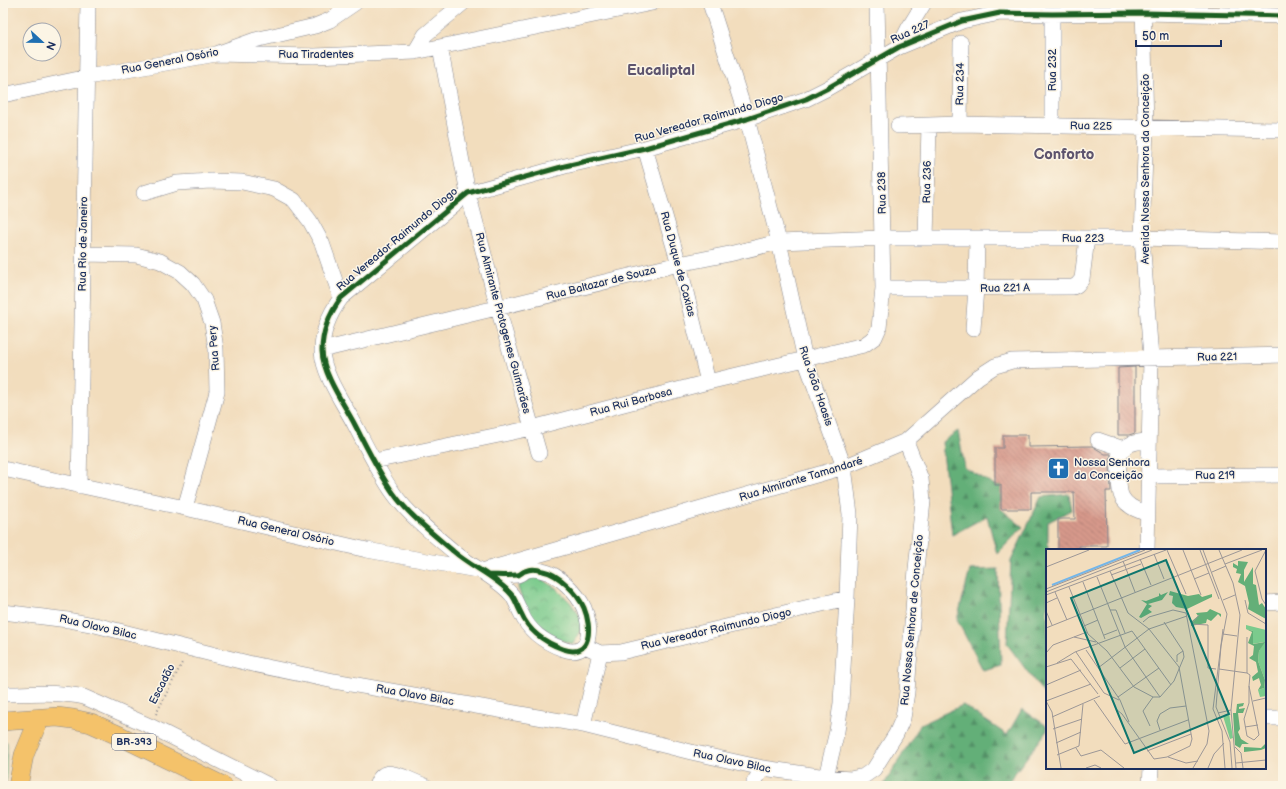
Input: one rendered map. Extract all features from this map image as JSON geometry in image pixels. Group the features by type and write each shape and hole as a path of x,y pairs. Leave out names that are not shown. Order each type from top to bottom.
{"main road":[{"name":"BR-393","path":"3,721 63,718 91,723 223,786"},
{"path":"18,786 24,755 39,719"}],"street":[{"name":"Rua Rio de Janeiro","path":"79,486 88,78 88,3"},
{"name":"Rua General Osório","path":"3,95 216,54 255,40 315,26 330,20 354,3"},
{"path":"415,52 425,35 463,3"},
{"name":"Rua Tiradentes","path":"216,54 314,56 415,52 652,3"},
{"name":"Rua João Haasis","path":"710,3 747,119 779,242 805,359 844,467 850,514 841,703 826,777"},
{"name":"Rua 238","path":"877,3 883,288 879,328"},
{"path":"899,47 924,3"},
{"name":"Rua 227","path":"879,57 899,47 962,21 1000,8 1052,14 1143,8 1283,16"},
{"name":"Avenida Nossa Senhora da Conceição","path":"1143,8 1146,127 1142,238 1151,358 1147,549"},
{"name":"Rua 232","path":"1052,14 1052,125"},
{"name":"Rua 234","path":"960,124 961,43"},
{"name":"Rua Almirante Protogenes Guimarães","path":"440,47 468,192 498,308 539,453"},
{"name":"Rua Vereador Raimundo Diogo","path":"847,598 621,652 600,653 587,641 578,651 569,651 554,646 540,638 530,629 512,595 485,573 454,552 412,514 394,494 374,461 333,384 326,368 322,350 325,329 332,312 341,298 468,192 565,166 645,148 747,119 806,99 826,89 879,57"},
{"name":"Rua 225","path":"898,126 960,124 1283,130"},
{"name":"Rua 236","path":"926,238 929,126"},
{"name":"Rua Duque de Caxias","path":"645,148 679,264 708,382"},
{"path":"144,193 177,183 211,181 242,182 274,189 294,200 310,220 322,243 341,298"},
{"name":"Rua 223","path":"882,238 1142,238 1283,242"},
{"name":"Rua Baltazar de Souza","path":"322,350 679,264 779,242 882,238"},
{"path":"973,329 977,238"},
{"name":"Rua 221 A","path":"883,288 1074,287 1082,279 1087,238"},
{"name":"Rua Pery","path":"83,254 136,255 160,261 180,272 193,284 204,300 212,323 215,343 217,392 185,508"},
{"name":"Rua Rui Barbosa","path":"374,461 532,428 708,382 864,345 875,337 879,328"},
{"name":"Rua 221","path":"1151,358 1283,355"},
{"name":"Rua Almirante Tamandaré","path":"569,546 844,467 906,442 978,377 995,366 1012,361 1151,358"},
{"path":"1098,440 1124,450"},
{"path":"1147,514 1133,508 1122,497 1119,457 1131,443 1149,441"},
{"name":"Rua Nossa Senhora de Conceição","path":"826,777 850,779 864,776 874,769 896,734 902,718 907,692 916,569 923,501 921,479 906,442"},
{"name":"Rua General Osório","path":"3,469 185,508 367,550 485,573 569,546"},
{"name":"Rua 219","path":"1148,476 1283,475"},
{"path":"512,595 513,585 518,575 524,571 532,569 545,571 561,580 575,592 584,608 588,624 587,641"},
{"path":"485,573 518,575"},
{"path":"1266,603 1283,602"},
{"name":"Rua Olavo Bilac","path":"3,612 75,621 189,649 334,681 582,725 690,752 763,768 826,777"},
{"path":"582,725 600,653"},
{"path":"3,694 73,694 84,697 150,726 270,786"},
{"path":"1266,718 1283,718"},
{"path":"754,785 763,768"},
{"path":"1150,786 1151,769"},
{"path":"376,786 379,778 391,772 424,786"}],"green space":[{"path":"958,431 965,468 995,485 1001,485 1001,509 1023,527 997,554 987,516 952,535 942,442"},
{"path":"1069,494 1072,510 1048,522 1048,549 1046,549 1046,697 1007,644 1011,561 1041,497"},
{"path":"998,569 1001,665 983,670 957,620 970,570"},
{"path":"528,573 540,578 556,588 570,602 582,619 581,631 573,644 550,637 528,618 518,587"},
{"path":"963,705 1007,735 1022,709 1046,725 1046,732 1005,786 883,786 921,724"},
{"path":"3,742 7,742 6,786 3,786"}],"building":[{"path":"1135,367 1135,433 1129,435 1118,435 1118,368"},
{"path":"1003,435 1028,435 1028,447 1092,446 1105,454 1111,454 1111,491 1106,491 1107,546 1079,546 1079,549 1058,549 1058,519 1075,519 1074,492 1031,492 1031,509 1001,509 1001,485 995,485 995,448 1003,448"}],"cycle path":[{"path":"488,575 518,575 524,571 534,569 549,573 561,580 573,591 584,608 587,616 589,632 584,645 580,649 573,651 563,649 543,640 528,626 514,598 505,588 460,557 406,509 383,478 335,389 326,370 322,351 323,336 327,323 341,298 468,193 565,166 645,148 747,119 806,99 899,47 962,21 1000,13 1143,13 1283,16"}],"place":[{"name":"Nossa Senhora da Conceição","path":"1058,468"}],"district":[{"name":"Eucaliptal","path":"661,70"},
{"name":"Conforto","path":"1064,154"}]}
